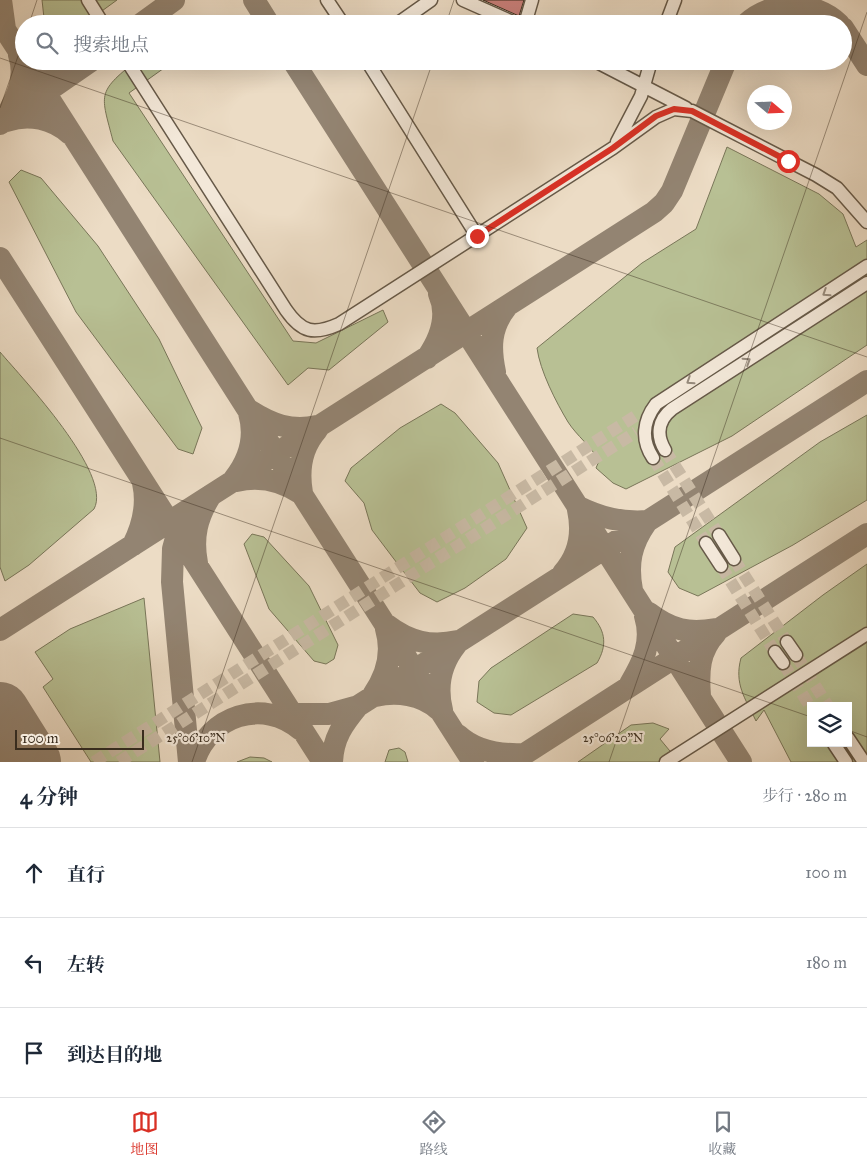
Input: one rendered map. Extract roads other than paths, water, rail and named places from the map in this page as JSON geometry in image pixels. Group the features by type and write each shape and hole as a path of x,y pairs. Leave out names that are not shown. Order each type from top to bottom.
{"lane":[{"path":"88,0 98,15"},
{"path":"327,0 337,15"},
{"path":"410,15 431,0"},
{"path":"462,0 496,15"},
{"path":"528,15 532,0"},
{"path":"669,15 675,0"},
{"path":"134,70 286,310 295,323 310,331 328,329 339,324 613,148 656,116 674,109 692,111"},
{"path":"373,70 477,236"},
{"path":"612,70 634,73 640,70"},
{"path":"612,70 816,175 837,188 867,222"},
{"path":"612,70 627,83 633,95 633,108 627,126"},
{"path":"613,148 627,126 645,87 649,70"},
{"path":"651,70 655,88 664,97"},
{"path":"653,458 647,448 645,433 648,417 656,404 867,266"},
{"path":"665,450 660,439 660,427 664,417 672,409 867,284"},
{"path":"719,536 734,559"},
{"path":"706,543 721,566"},
{"path":"666,762 867,634"},
{"path":"787,642 796,655"},
{"path":"775,652 783,663"},
{"path":"852,744 864,762"},
{"path":"836,747 846,762"}],"tunnel":[{"path":"94,762 640,413"},
{"path":"119,762 636,432"},
{"path":"665,450 719,535"},
{"path":"653,458 706,543"},
{"path":"734,559 787,642"},
{"path":"721,566 775,652"},
{"path":"796,655 825,702"},
{"path":"783,663 807,702"}]}
